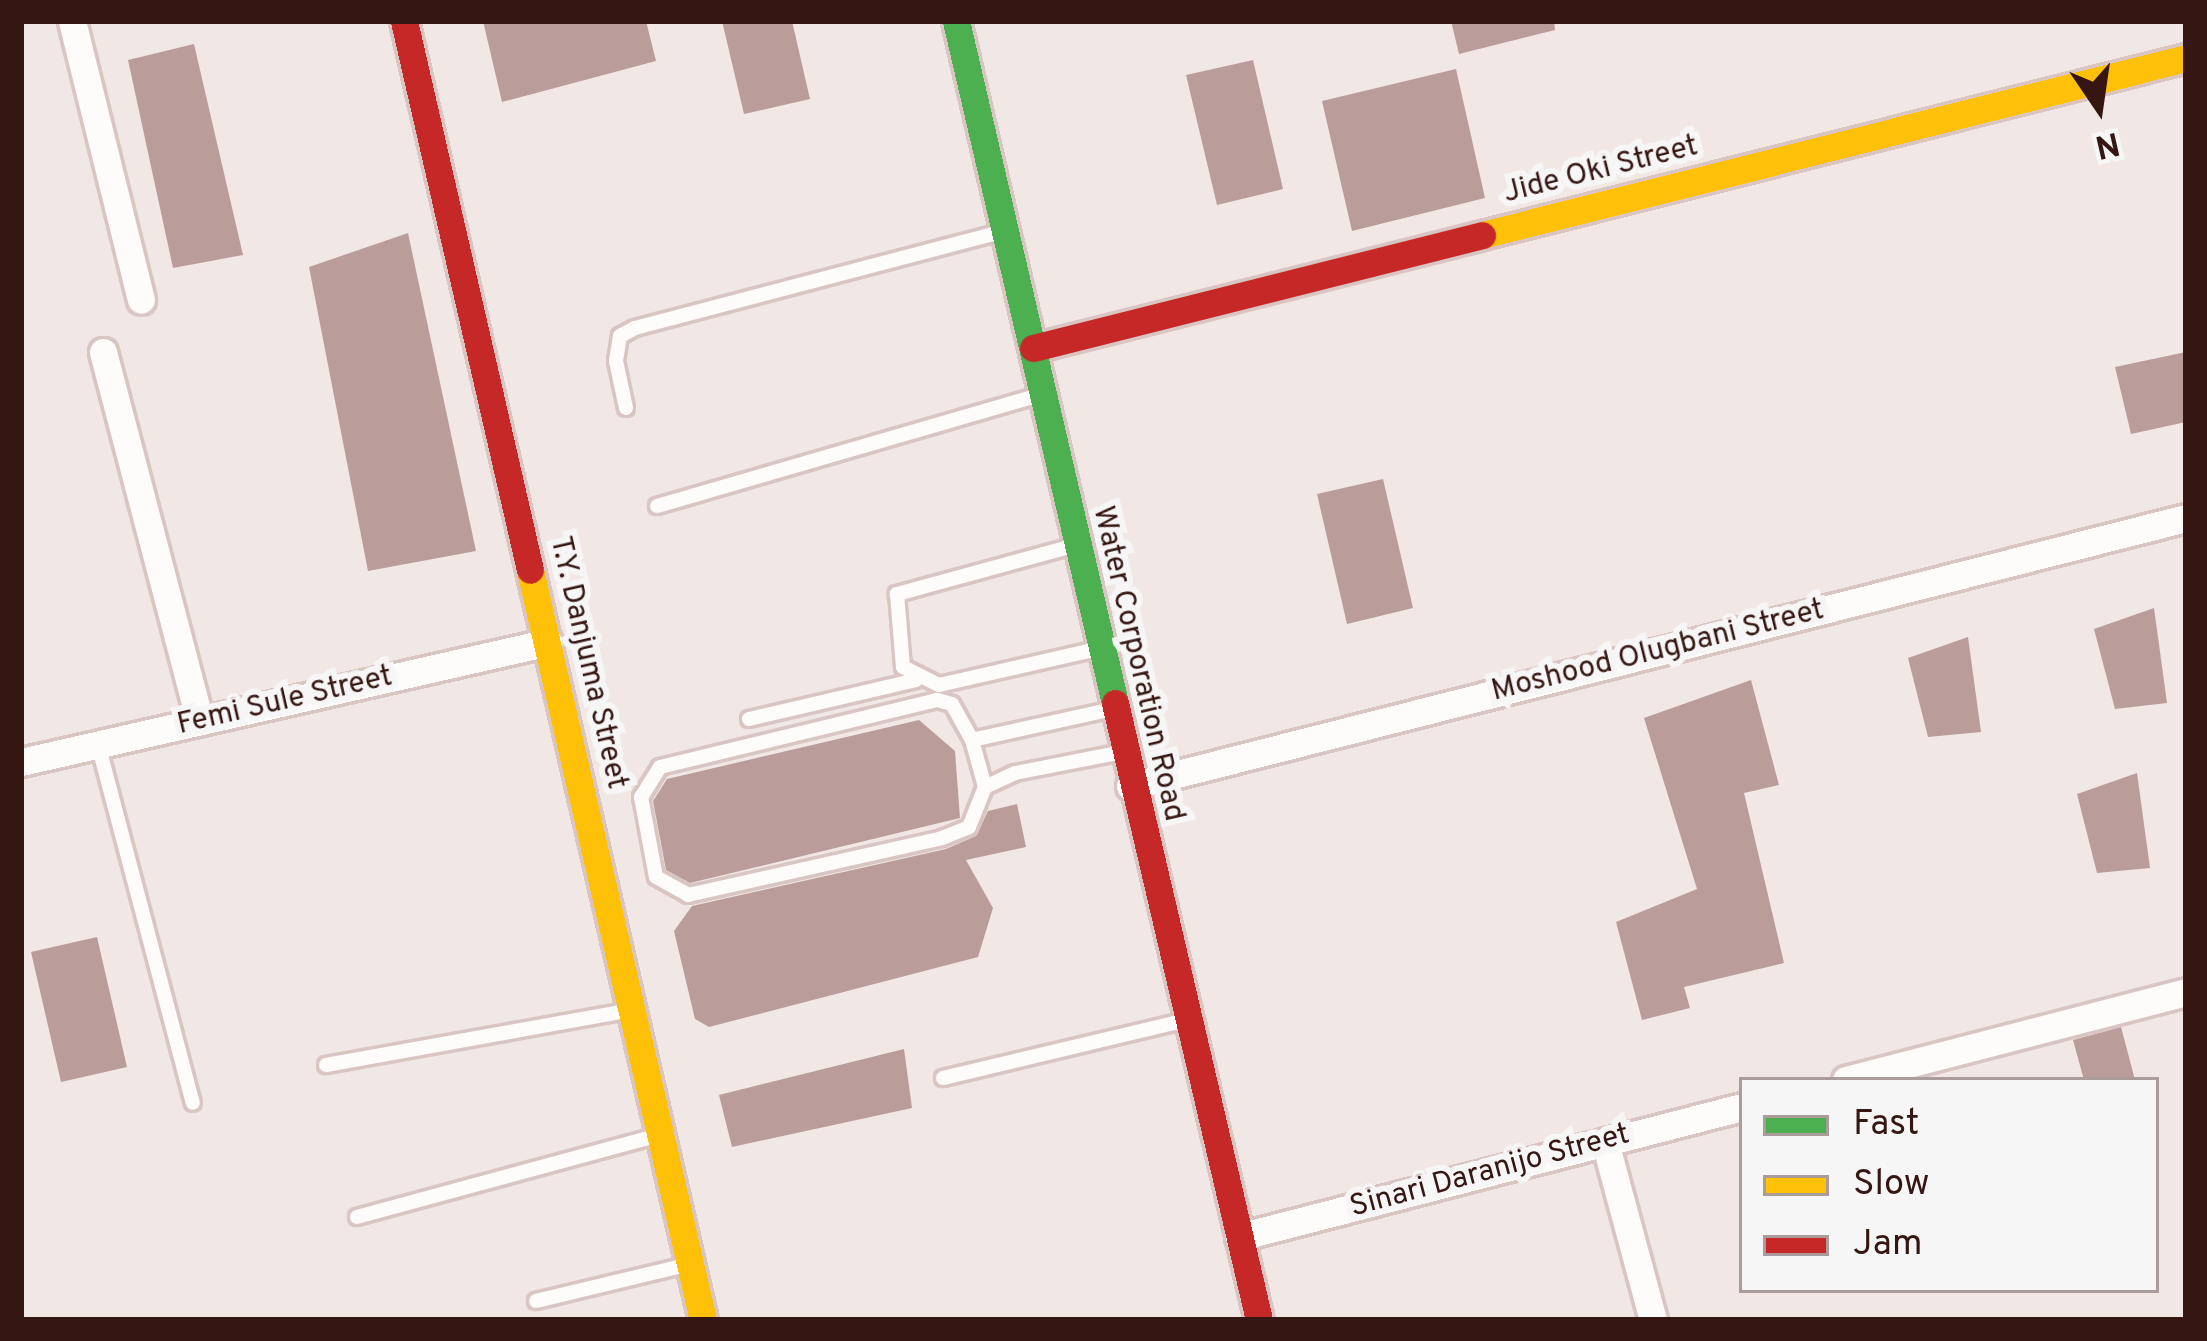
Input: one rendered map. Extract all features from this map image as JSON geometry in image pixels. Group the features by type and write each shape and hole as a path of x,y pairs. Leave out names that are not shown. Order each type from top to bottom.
{"street":[{"path":"72,21 141,300"},
{"name":"T.Y. Danjuma Street","path":"404,21 703,1320"},
{"name":"Water Corporation Road","path":"956,21 1122,752 1259,1320"},
{"name":"Jide Oki Street","path":"1033,348 2186,58"},
{"path":"104,352 200,721"},
{"name":"Moshood Olugbani Street","path":"1130,785 2186,518"},
{"name":"Femi Sule Street","path":"21,762 549,642"},
{"path":"1858,1077 2186,992"},
{"name":"Sinari Daranijo Street","path":"1238,1238 1739,1108"},
{"path":"1605,1142 1652,1320"}],"lane":[{"path":"626,408 616,361 620,337 634,328 1004,231"},
{"path":"657,506 1042,394"},
{"path":"916,680 903,667 897,594 1076,545"},
{"path":"749,719 916,680 939,685 1098,649"},
{"path":"937,700 952,704 972,740 985,787 969,827 942,838 688,895 656,878 641,797 660,767 937,700"},
{"path":"972,740 1113,709"},
{"path":"98,745 193,1103"},
{"path":"985,787 1122,752"},
{"path":"326,1065 631,1010"},
{"path":"943,1078 1186,1019"},
{"path":"357,1216 661,1135"},
{"path":"536,1301 690,1264"}],"building":[{"path":"483,21 646,21 656,61 502,102"},
{"path":"722,21 792,21 810,99 744,114"},
{"path":"1451,21 1554,21 1555,30 1459,54"},
{"path":"194,44 243,255 173,268 128,60"},
{"path":"1253,60 1283,189 1217,205 1186,75"},
{"path":"1456,69 1485,198 1352,231 1322,101"},
{"path":"408,233 476,551 368,571 309,267"},
{"path":"2186,352 2186,422 2131,434 2115,367"},
{"path":"1383,479 1413,608 1347,624 1317,494"},
{"path":"2154,608 2167,703 2115,709 2094,629"},
{"path":"1968,637 1981,732 1928,737 1908,658"},
{"path":"1751,680 1779,785 1744,793 1784,963 1684,987 1690,1008 1642,1020 1616,922 1697,889 1644,718"},
{"path":"919,720 955,751 960,818 690,883 666,870 653,801 667,779"},
{"path":"2137,773 2150,868 2097,873 2077,794"},
{"path":"1017,804 1026,847 966,860 993,908 978,957 709,1027 695,1019 674,931 692,906 946,849 976,836 988,811"},
{"path":"97,937 127,1067 61,1082 31,952"},
{"path":"2121,1027 2134,1077 2083,1077 2073,1040"},
{"path":"904,1049 912,1108 732,1147 719,1095"}],"traffic: fast":[{"path":"956,21 1115,703"}],"traffic: slow":[{"path":"1482,235 2186,58"},
{"path":"530,570 703,1320"}],"traffic: jam":[{"path":"404,21 530,570"},
{"path":"1033,348 1482,235"},
{"path":"1115,703 1259,1320"}]}
